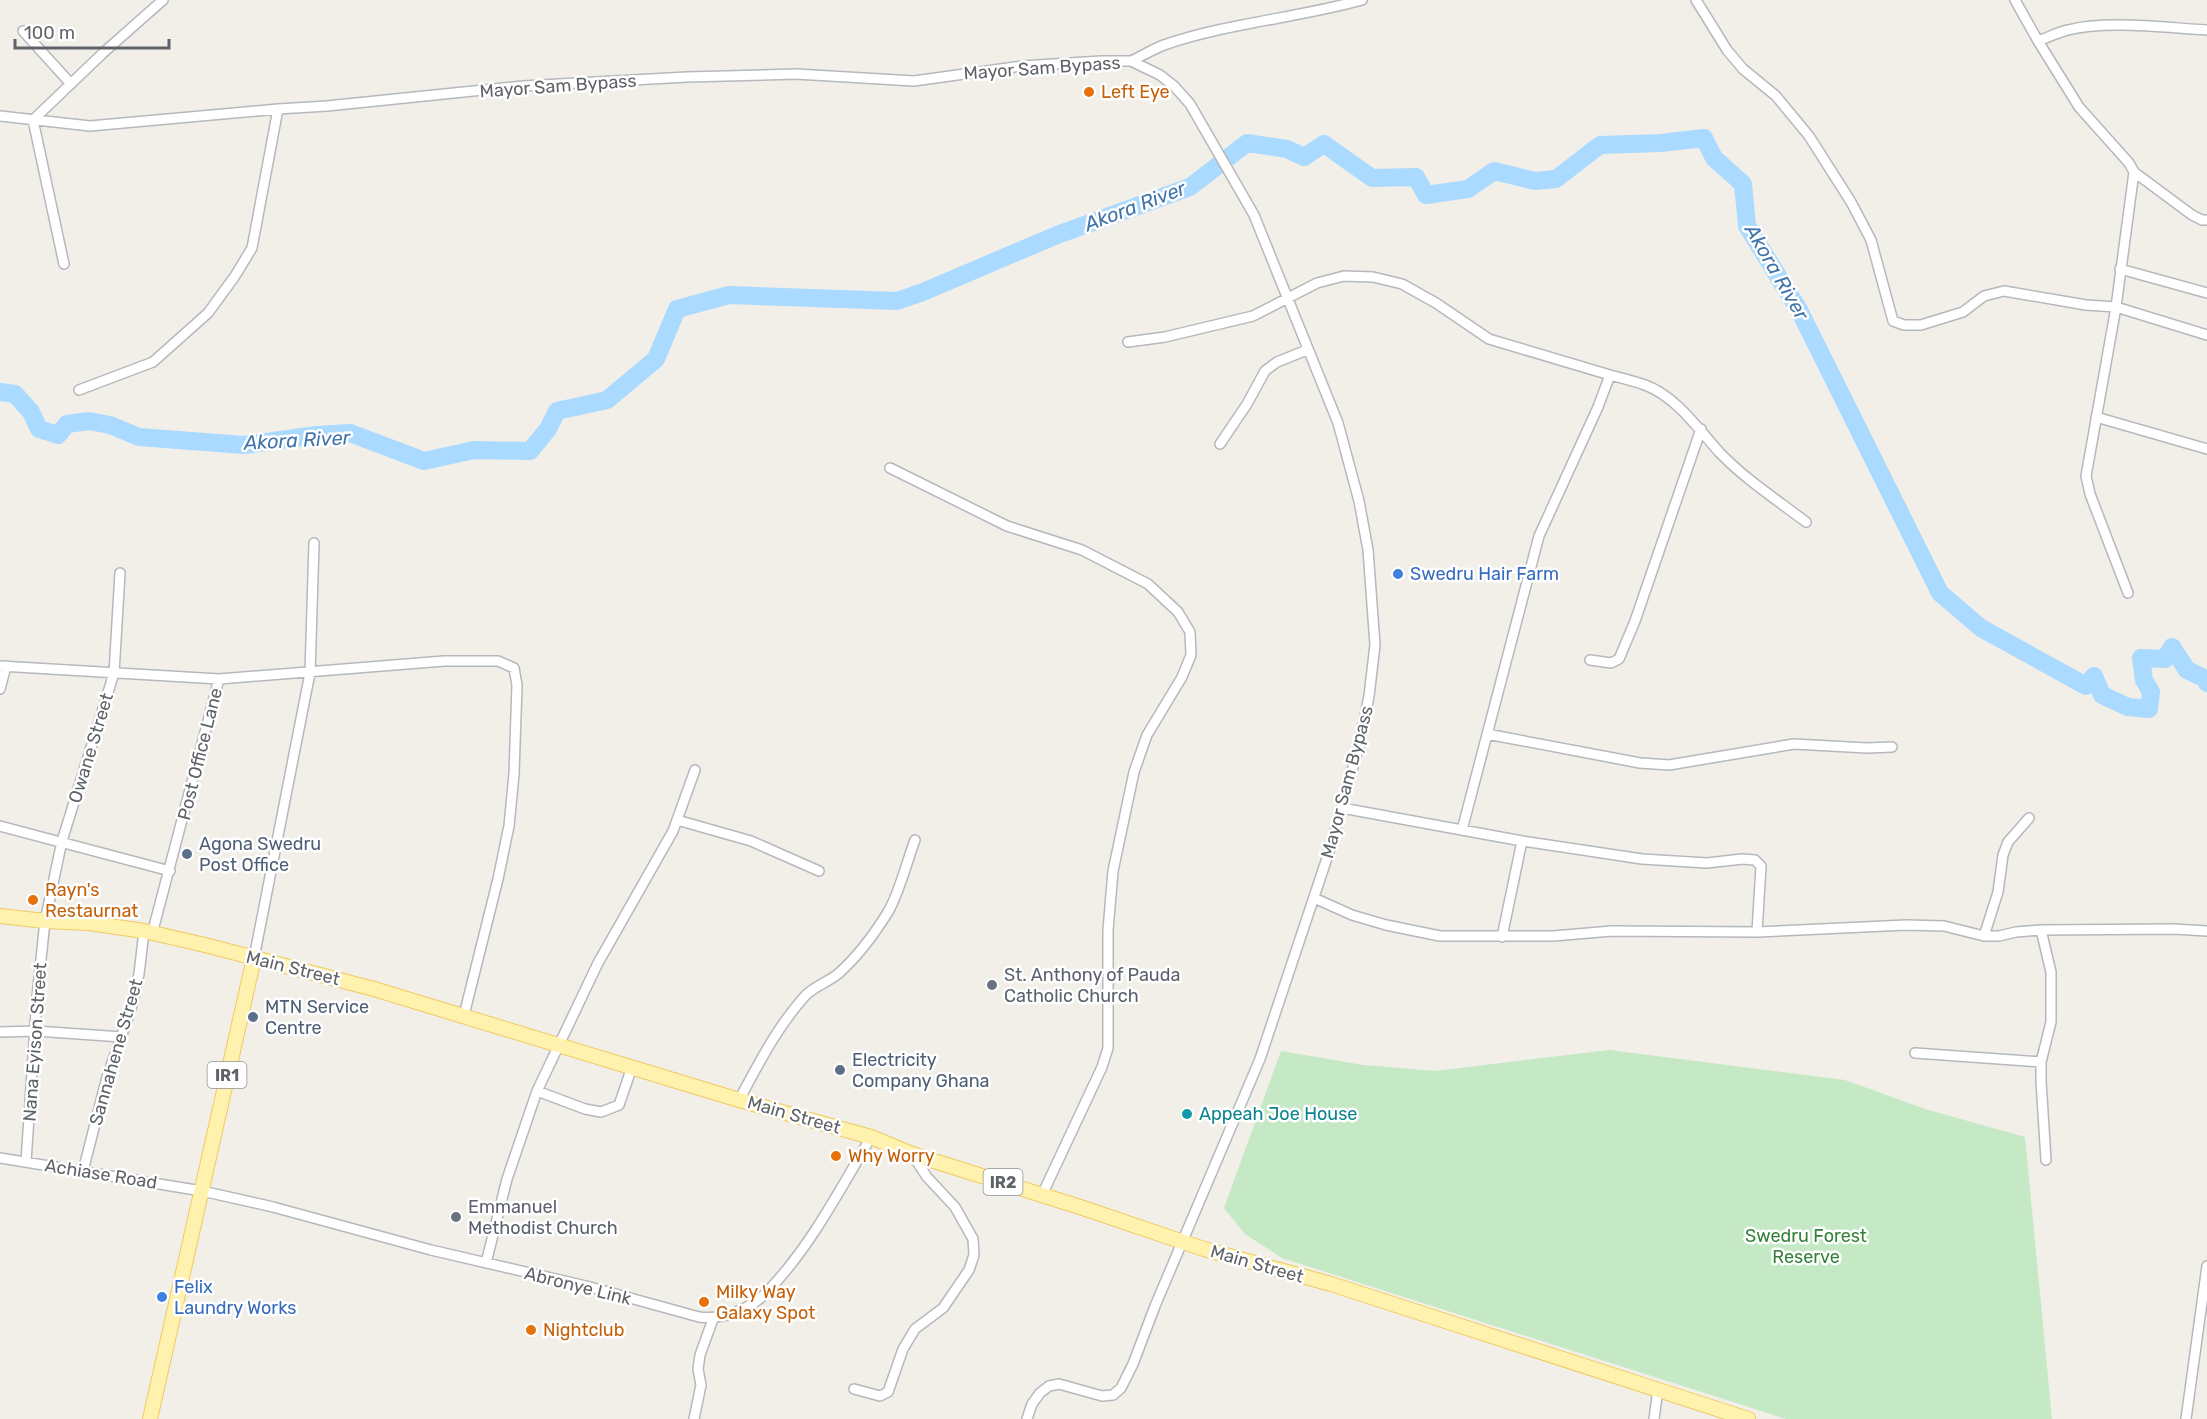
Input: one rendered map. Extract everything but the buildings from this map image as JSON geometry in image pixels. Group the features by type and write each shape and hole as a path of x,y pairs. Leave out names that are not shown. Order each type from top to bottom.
{"main road":[{"name":"Main Street","path":"0,916 90,923 148,933 205,945 374,988 739,1100 871,1137 912,1154 1204,1249 1331,1284 1748,1419"},
{"name":"IR1","path":"150,1419 254,958"}],"street":[{"path":"64,264 33,120 164,0"},
{"path":"1131,61 1162,46 1192,37 1362,0"},
{"path":"1696,0 1727,50 1743,69 1776,96 1809,136 1851,202 1872,240 1893,321 1904,325 1921,325 1963,312 1984,296 2004,291 2116,307 2207,335"},
{"path":"2015,0 2079,107 2129,163 2134,172 2192,215 2207,220"},
{"path":"2038,41 2068,30 2090,27 2125,26 2207,30"},
{"path":"23,31 71,84"},
{"name":"Mayor Sam Bypass","path":"0,116 90,126 327,106 523,86 796,74 914,81 1022,66 1101,61 1131,61 1160,75 1174,86 1190,104 1254,215 1338,423 1359,501 1368,550 1375,645 1369,696 1359,746 1342,808 1260,1059 1155,1306 1133,1364 1121,1388 1113,1395 1102,1396 1059,1384 1048,1386 1032,1404 1027,1419"},
{"path":"79,390 153,362 208,313 235,276 252,248 278,109"},
{"path":"2128,593 2090,494 2086,476 2116,307 2134,172"},
{"path":"2120,269 2207,293"},
{"path":"1128,342 1165,337 1253,316 1317,283 1344,276 1373,278 1402,284 1436,303 1489,339 1647,385 1677,406 1701,429 1720,453 1758,487 1806,522"},
{"path":"1220,444 1247,404 1265,371 1277,362 1307,350"},
{"path":"1462,830 1539,536 1598,407 1610,375"},
{"path":"2096,417 2207,449"},
{"path":"1590,660 1611,663 1619,659 1635,621 1701,429"},
{"path":"890,468 1006,526 1082,550 1148,584 1178,612 1190,632 1191,655 1182,677 1147,735 1134,772 1113,871 1108,930 1108,1048 1102,1067 1042,1195"},
{"path":"254,958 310,673 314,543"},
{"name":"Owane Street","path":"45,921 62,841 114,673 120,573"},
{"path":"0,689 3,666 219,679 444,661 498,660 514,668 517,685 514,774 509,826 464,1015"},
{"name":"Post Office Lane","path":"148,933 170,871 219,679"},
{"path":"1487,734 1640,763 1669,765 1794,744 1892,747"},
{"path":"486,1263 507,1179 537,1091 598,963 673,831 695,770"},
{"path":"1342,808 1522,841 1677,862 1755,860 1761,866 1757,932"},
{"path":"1984,936 1998,892 2003,855 2008,842 2029,819"},
{"path":"677,820 751,841 819,871"},
{"path":"0,826 170,871"},
{"path":"739,1100 776,1032 807,993 829,981 841,971 866,943 889,910 915,840"},
{"path":"1502,937 1522,841"},
{"path":"1314,898 1352,915 1386,925 1440,936 1553,936 1612,931 1757,932 1906,925 1944,926 1984,936 2040,930 2174,929 2207,931"},
{"name":"Nana Eyison Street","path":"26,1162 37,997 45,921"},
{"path":"2040,930 2051,972 2051,1022 2042,1062 2041,1081 2046,1160"},
{"name":"Sannahene Street","path":"83,1172 107,1077 122,1037 148,933"},
{"path":"0,1032 36,1031 122,1037"},
{"path":"1915,1053 2042,1062"},
{"path":"537,1091 585,1109 601,1112 619,1105 632,1067"},
{"path":"694,1419 700,1385 698,1369 700,1355 713,1319 746,1307 765,1293 799,1253 871,1137"},
{"path":"854,1389 880,1396 888,1392 903,1349 915,1329 943,1308 969,1270 974,1255 973,1239 955,1207 927,1177 912,1154"},
{"name":"Achiase Road","path":"0,1158 202,1191"},
{"name":"Abronye Link","path":"202,1191 713,1319"},
{"path":"2186,1419 2207,1266"},
{"path":"1654,1419 1658,1389"}],"green space":[{"name":"Swedru Forest Reserve","path":"1609,1050 1845,1080 1925,1109 2025,1137 2052,1419 1786,1419 1282,1258 1245,1234 1224,1208 1281,1051 1363,1065 1435,1071"}],"waterway":[{"name":"Akora River","path":"0,392 15,394 31,412 39,429 58,435 67,424 89,421 110,425 139,437 244,445 350,433 424,461 474,450 530,451 548,429 557,411 607,400 656,359 677,309 729,295 897,301 1057,235 1190,187 1247,143 1287,149 1304,157 1324,144 1372,178 1416,177 1426,195 1468,189 1494,171 1535,181 1556,179 1600,145 1661,143 1704,138 1714,158 1743,184 1747,226 1799,310 1940,593 1981,628 2086,686 2094,676 2102,695 2128,707 2149,709 2151,692 2144,680 2141,658 2165,659 2172,647 2187,670 2206,679 2207,683"}],"place":[{"name":"Left Eye","path":"1089,92"},
{"name":"Swedru Hair Farm","path":"1398,574"},
{"name":"Agona Swedru Post Office","path":"187,854"},
{"name":"Rayn's Restaurnat","path":"33,900"},
{"name":"St. Anthony of Pauda Catholic Church","path":"992,985"},
{"name":"MTN Service Centre","path":"253,1017"},
{"name":"Electricity Company Ghana","path":"840,1070"},
{"name":"Appeah Joe House","path":"1187,1114"},
{"name":"Why Worry","path":"836,1156"},
{"name":"Emmanuel Methodist Church","path":"456,1217"},
{"name":"Felix Laundry Works","path":"162,1297"},
{"name":"Milky Way Galaxy Spot","path":"704,1302"},
{"name":"Nightclub","path":"531,1330"}]}
